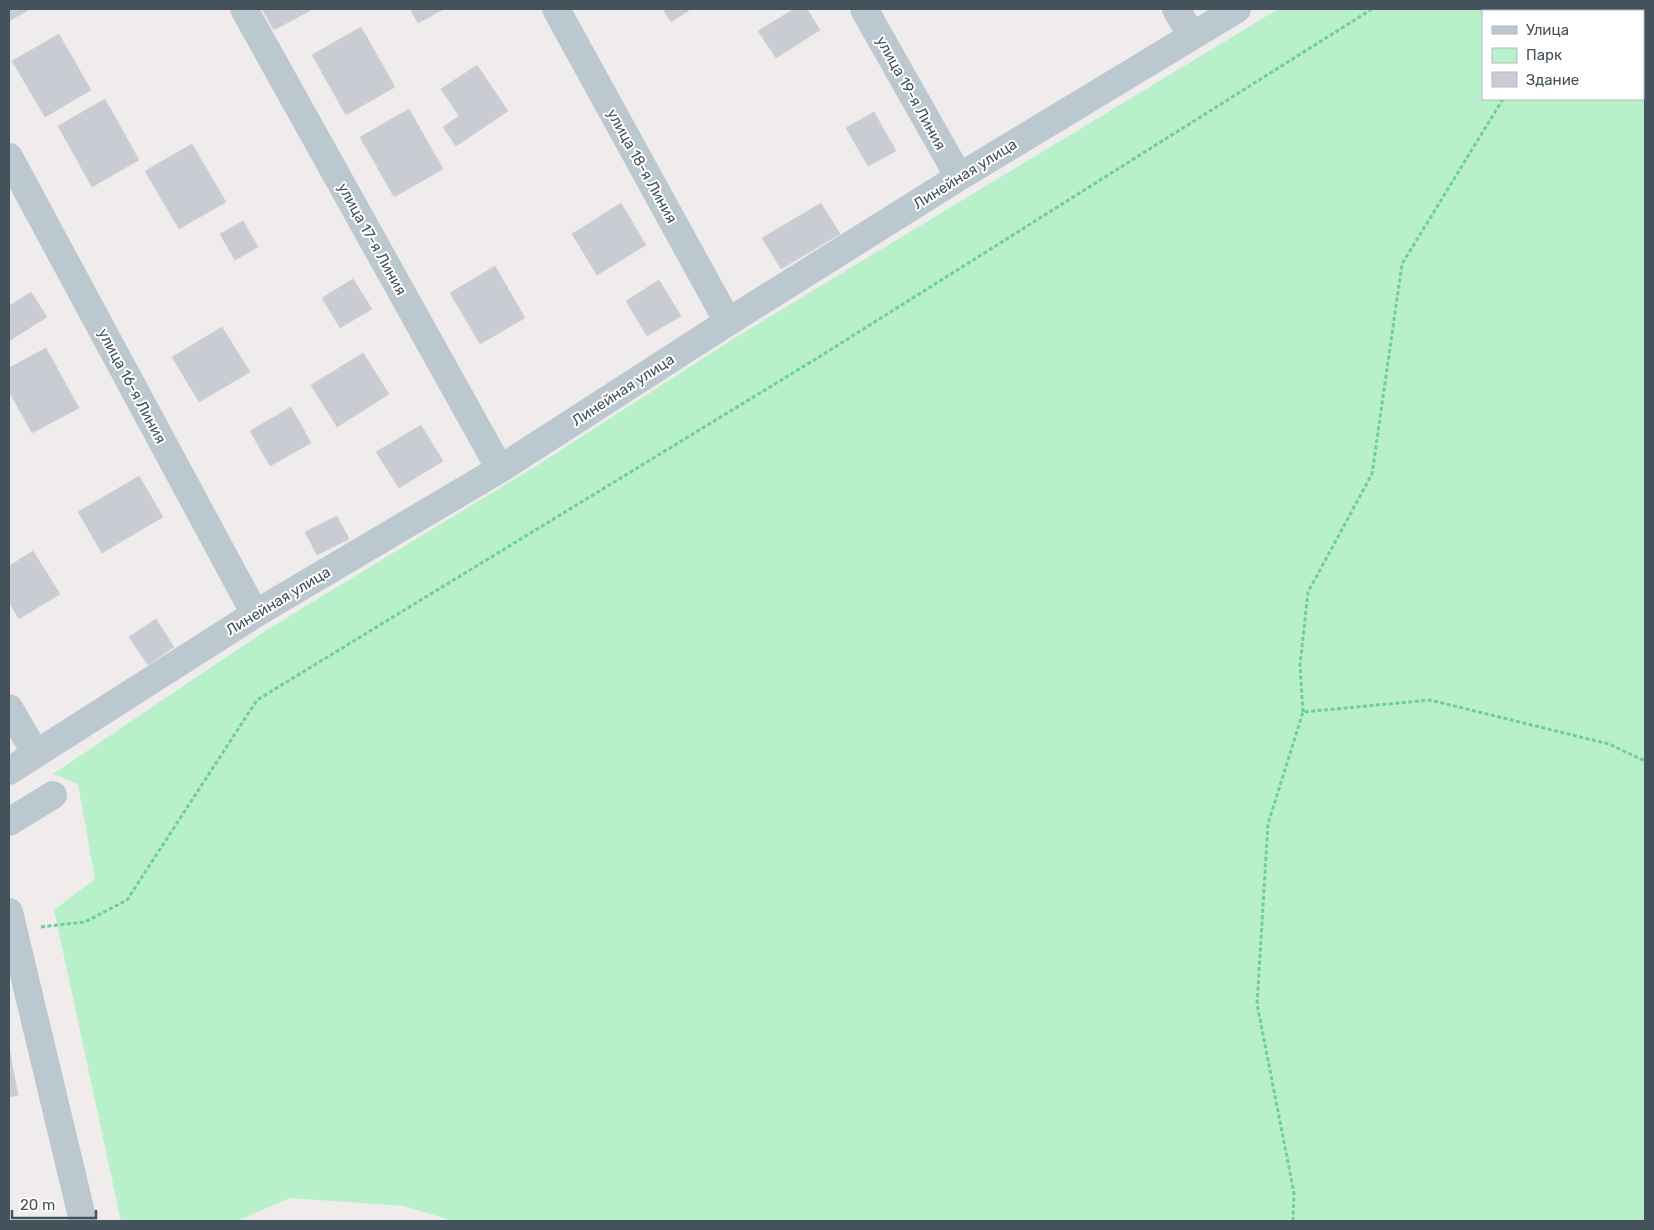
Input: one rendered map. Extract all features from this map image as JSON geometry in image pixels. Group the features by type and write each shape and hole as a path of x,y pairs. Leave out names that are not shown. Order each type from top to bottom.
{"street":[{"name":"улица 17-я Линия","path":"244,9 500,469"},
{"name":"улица 18-я Линия","path":"556,9 728,322"},
{"name":"улица 19-я Линия","path":"864,9 959,177"},
{"path":"1176,9 1192,36"},
{"name":"Линейная улица","path":"9,771 255,614 500,469 728,322 959,177 1237,9"},
{"name":"улица 16-я Линия","path":"9,157 255,614"},
{"path":"9,708 36,754"},
{"path":"9,822 53,795"},
{"path":"11,921 83,1221"}],"path":[{"path":"11,921 85,922 127,900 257,700 819,357 1372,9"},
{"path":"1293,1221 1294,1193 1257,1004 1268,824 1303,712 1300,665 1308,592 1372,474 1402,264 1502,100"},
{"path":"1303,712 1430,700 1609,744 1645,760"}],"green space":[{"path":"1278,9 1645,9 1645,1221 453,1221 404,1206 290,1198 237,1221 121,1221 54,910 95,879 78,784 53,774 265,631 536,466 733,339"}],"building":[{"path":"9,9 30,9 9,21"},
{"path":"262,9 313,9 274,30"},
{"path":"410,9 444,9 418,23"},
{"path":"663,9 691,9 671,22"},
{"path":"794,9 807,9 820,30 776,58 758,31"},
{"path":"361,27 395,87 346,115 312,55"},
{"path":"59,34 91,90 45,117 12,61"},
{"path":"477,65 508,111 456,146 443,127 459,116 441,89"},
{"path":"105,99 139,160 92,187 58,126"},
{"path":"409,109 443,169 394,197 360,137"},
{"path":"874,112 896,151 868,166 846,128"},
{"path":"192,144 226,202 179,229 145,171"},
{"path":"621,203 646,245 597,275 572,234"},
{"path":"821,203 840,234 781,269 762,238"},
{"path":"243,221 258,247 235,260 220,234"},
{"path":"495,266 525,318 480,344 450,293"},
{"path":"353,279 372,309 340,328 322,298"},
{"path":"659,280 681,316 647,336 626,301"},
{"path":"31,292 47,317 9,341 9,306"},
{"path":"222,327 250,372 199,402 172,357"},
{"path":"46,348 79,408 32,433 9,391 9,368"},
{"path":"363,353 389,394 337,427 311,385"},
{"path":"291,407 311,443 270,466 250,431"},
{"path":"421,425 443,461 399,488 376,452"},
{"path":"139,476 163,517 102,553 78,512"},
{"path":"337,516 349,539 317,555 305,532"},
{"path":"33,551 60,594 19,619 9,602 9,566"},
{"path":"156,619 174,647 148,665 129,637"},
{"path":"9,1048 18,1095 9,1097"}]}
